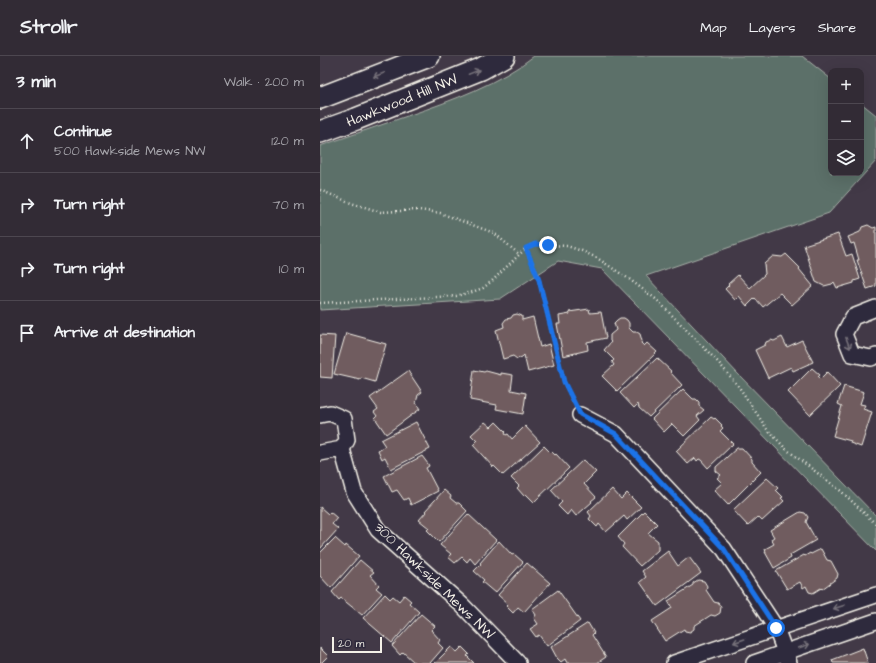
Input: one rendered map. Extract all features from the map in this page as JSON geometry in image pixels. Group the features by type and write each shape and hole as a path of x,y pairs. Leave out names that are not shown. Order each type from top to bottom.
{"street":[{"path":"320,98 428,56"},
{"name":"Hawkwood Hill NW","path":"320,132 481,69 504,56"},
{"path":"876,308 853,317 844,334 852,354 871,358 876,356"},
{"name":"300 Hawkside Mews NW","path":"320,415 330,413 344,419 348,440 342,449 354,492 378,530 462,604 518,663"},
{"path":"580,414 616,434 724,549 776,628 787,658"},
{"path":"320,453 342,449"},
{"path":"674,663 876,595"},
{"path":"754,663 787,658 876,621"}],"path":[{"path":"320,190 351,203 381,212 419,210 440,213 494,233 520,254"},
{"path":"320,303 456,296 483,288 526,248 535,244 567,246 582,251 597,258 657,300 718,362 739,387 767,429 786,449 841,491 876,524"},
{"path":"526,248 539,280 564,382 580,414"}],"green space":[{"path":"534,56 802,56 828,77 828,176 862,176 829,213 646,276 738,374 876,516 876,551 602,269 558,261 500,299 320,310 320,146 426,110 491,83 521,66"},
{"path":"864,105 876,115 876,161 864,174"}],"building":[{"path":"868,225 873,228 876,227 876,286 867,289 857,260 859,260 854,243 851,244 848,237 860,232 862,227"},
{"path":"838,234 846,256 852,254 860,279 854,281 854,283 837,288 834,282 824,286 816,282 804,245"},
{"path":"786,254 800,268 799,269 813,286 792,305 780,293 763,307 755,298 747,306 739,296 735,300 725,289 729,285 728,284 738,275 750,288 765,274 764,264 773,256 782,257"},
{"path":"589,309 590,313 601,312 606,338 587,342 588,350 563,356 557,324 560,324 559,316 570,314 569,312"},
{"path":"517,314 522,316 522,320 533,317 540,347 549,344 554,365 528,372 524,355 517,359 513,356 503,359 496,330 504,327 503,323 506,319"},
{"path":"620,318 627,320 629,323 629,328 633,332 640,334 642,341 641,343 644,346 647,343 657,352 617,391 602,376 614,365 612,362 614,360 604,350 611,342 610,335 616,330 614,323"},
{"path":"346,333 386,344 375,382 361,378 360,380 334,374"},
{"path":"320,335 335,336 332,378 320,377"},
{"path":"782,337 787,347 802,340 813,362 793,371 791,367 768,378 755,350 765,345 766,342 771,340 774,341"},
{"path":"657,358 671,371 670,372 682,385 649,417 639,408 638,404 634,408 620,393"},
{"path":"812,368 820,375 818,377 820,379 827,372 840,386 810,415 788,392"},
{"path":"474,370 486,371 501,375 501,373 513,375 511,390 526,393 523,414 496,409 497,405 470,400"},
{"path":"408,371 422,392 418,395 416,403 420,409 386,434 375,418 377,416 374,412 378,409 370,398"},
{"path":"844,386 864,392 860,404 865,405 863,409 872,412 861,447 850,443 851,441 833,436 842,406 838,404"},
{"path":"683,389 693,399 696,399 699,402 699,406 704,410 697,416 700,420 684,436 672,424 664,432 652,419"},
{"path":"711,417 714,419 715,418 722,425 721,426 723,428 720,431 733,444 708,468 701,460 699,459 697,461 695,458 688,464 676,451"},
{"path":"416,422 430,449 391,469 385,457 382,459 378,450 385,446 381,440"},
{"path":"485,422 491,427 496,422 506,432 506,435 508,434 512,439 525,426 540,442 503,475 494,466 493,467 473,445 477,441 471,435"},
{"path":"544,446 551,453 556,454 569,468 534,502 526,494 524,496 517,488 519,486 511,478"},
{"path":"737,448 742,448 761,472 728,505 714,490 722,483 717,478 721,475 716,471 716,467"},
{"path":"422,456 429,466 426,468 438,491 411,505 408,498 404,500 397,490 392,492 384,476"},
{"path":"583,460 596,472 584,484 596,497 576,516 571,510 567,515 558,506 562,502 551,490"},
{"path":"767,478 778,488 776,490 783,497 781,498 784,501 762,521 758,517 748,526 733,510"},
{"path":"612,489 621,499 627,493 641,507 627,520 624,516 606,532 599,524 597,527 589,519 591,516 588,512"},
{"path":"444,490 451,496 450,498 456,503 459,503 467,511 439,542 427,530 429,528 419,520"},
{"path":"320,507 328,514 330,512 337,518 332,524 338,529 320,549"},
{"path":"644,511 657,524 648,533 658,541 658,550 640,566 622,547 624,544 618,537"},
{"path":"800,512 805,513 808,517 806,522 816,540 790,555 791,558 774,568 765,552 765,549 774,544 771,539 774,537 770,530"},
{"path":"468,514 496,540 475,564 470,558 467,562 462,557 455,563 448,557 451,554 440,545"},
{"path":"335,538 359,556 331,588 320,576 320,553"},
{"path":"499,541 512,555 514,554 523,562 495,593 482,582 484,580 474,571"},
{"path":"821,549 827,560 831,561 838,574 837,578 822,589 821,588 813,593 809,592 806,586 803,588 800,582 787,589 776,571 804,555 811,554"},
{"path":"668,551 678,566 689,557 701,573 657,606 640,582 646,577 642,571"},
{"path":"360,560 374,572 370,575 379,585 376,588 382,593 362,615 341,598 339,600 332,592"},
{"path":"527,563 550,583 524,612 518,607 513,613 506,606 508,604 498,595"},
{"path":"698,580 704,581 707,586 706,590 714,602 718,603 721,607 720,613 715,616 711,615 694,626 694,629 690,632 685,631 684,629 665,641 652,621 672,608 668,601 693,585 693,583"},
{"path":"558,590 580,621 547,646 539,635 536,637 530,629 538,624 534,618 536,615 532,609"},
{"path":"385,594 390,599 393,596 399,601 404,595 411,601 409,603 419,612 392,643 363,618"},
{"path":"421,614 435,626 431,630 440,640 438,643 443,648 430,663 415,663 403,652 400,655 392,646"},
{"path":"588,623 594,633 592,635 606,657 597,663 567,663 565,659 561,662 551,647"},
{"path":"451,647 457,652 462,647 469,654 467,656 474,663 435,663"},
{"path":"320,648 328,656 321,663 320,663"},
{"path":"863,648 868,663 833,663 832,660"}],"route":[{"path":"548,245 535,244 526,248 539,280 564,382 580,414 616,434 724,549 776,628"}]}
